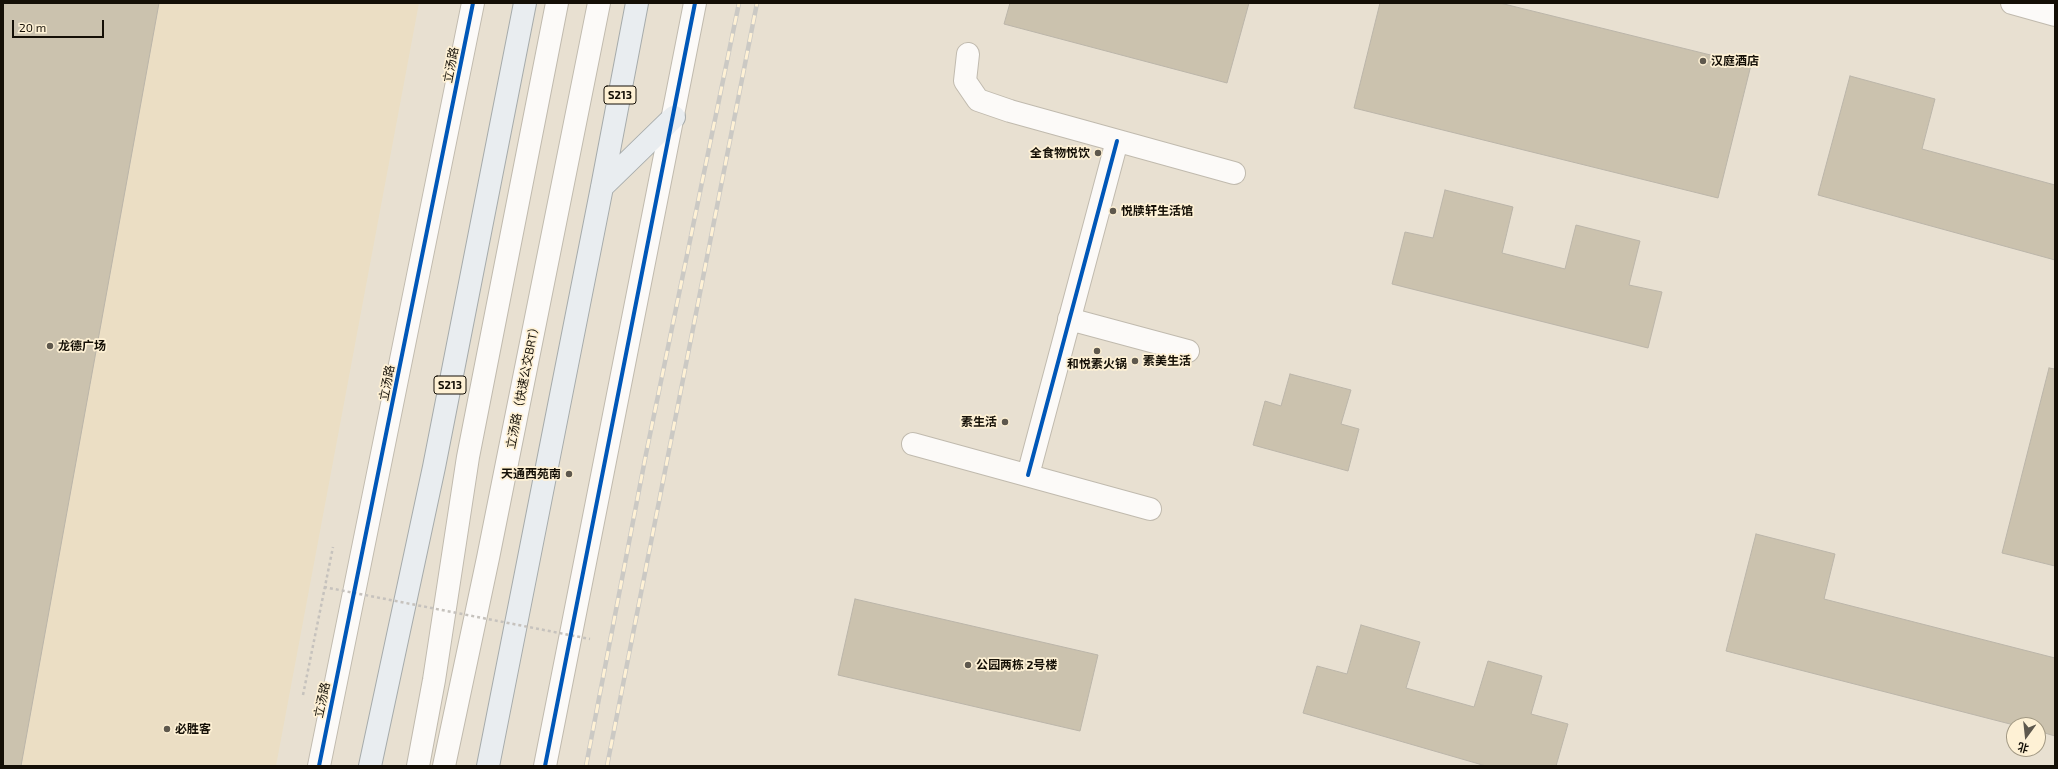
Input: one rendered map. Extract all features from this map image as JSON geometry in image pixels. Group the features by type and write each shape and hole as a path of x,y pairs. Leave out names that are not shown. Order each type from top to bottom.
{"main road":[{"name":"S213","path":"370,766 434,467 525,3"},
{"name":"S213","path":"488,766 637,3"},
{"path":"602,187 674,117"}],"street":[{"name":"立汤路","path":"319,766 473,3"},
{"path":"418,766 434,680 468,457 557,3"},
{"name":"立汤路（快速公交BRT）","path":"444,766 488,558 599,3"},
{"path":"545,766 674,117 695,3"},
{"path":"2012,3 2055,14"},
{"path":"968,54 965,81 978,100 1010,112 1234,173"},
{"path":"1028,475 1117,141"},
{"path":"1069,319 1188,351"},
{"path":"913,444 1150,509"}],"path":[{"path":"303,696 324,587 590,639"}],"shaded area":[{"name":"龙德广场","path":"3,3 419,3 276,766 3,766"}],"building":[{"name":"龙德广场","path":"3,3 159,3 21,766 3,766"},
{"path":"1010,3 1249,3 1227,83 1004,24"},
{"path":"1380,3 1500,3 1751,65 1718,198 1354,108"},
{"path":"1850,76 1935,99 1922,149 2055,185 2055,260 1818,195"},
{"path":"1445,190 1513,207 1502,253 1565,269 1576,225 1640,241 1629,285 1662,292 1648,348 1392,284 1405,232 1433,238"},
{"path":"2049,368 2055,369 2055,566 2002,553"},
{"path":"1290,374 1351,390 1341,424 1359,429 1348,471 1253,445 1265,401 1281,406"},
{"path":"1756,534 1835,554 1824,599 2055,658 2055,736 2046,733 2046,717 2006,717 2006,723 1726,651"},
{"name":"公园两栋 2号楼","path":"855,599 1098,655 1080,731 838,675"},
{"path":"1361,625 1420,642 1406,688 1474,707 1488,661 1542,676 1531,714 1568,724 1556,766 1486,766 1303,713 1317,666 1347,674"}],"railway":[{"path":"586,766 646,454 739,3"},
{"path":"607,766 757,3"}],"cycle path":[{"path":"319,766 473,3"},
{"path":"545,766 695,3"},
{"path":"1028,475 1117,141"}],"place":[{"name":"汉庭酒店","path":"1703,61"},
{"name":"全食物悦饮","path":"1098,153"},
{"name":"悦牍轩生活馆","path":"1113,211"},
{"name":"龙德广场","path":"50,346"},
{"name":"和悦素火锅","path":"1097,351"},
{"name":"素美生活","path":"1135,361"},
{"name":"素生活","path":"1005,422"},
{"name":"天通西苑南","path":"569,474"},
{"name":"公园两栋 2号楼","path":"968,665"},
{"name":"必胜客","path":"167,729"}]}
